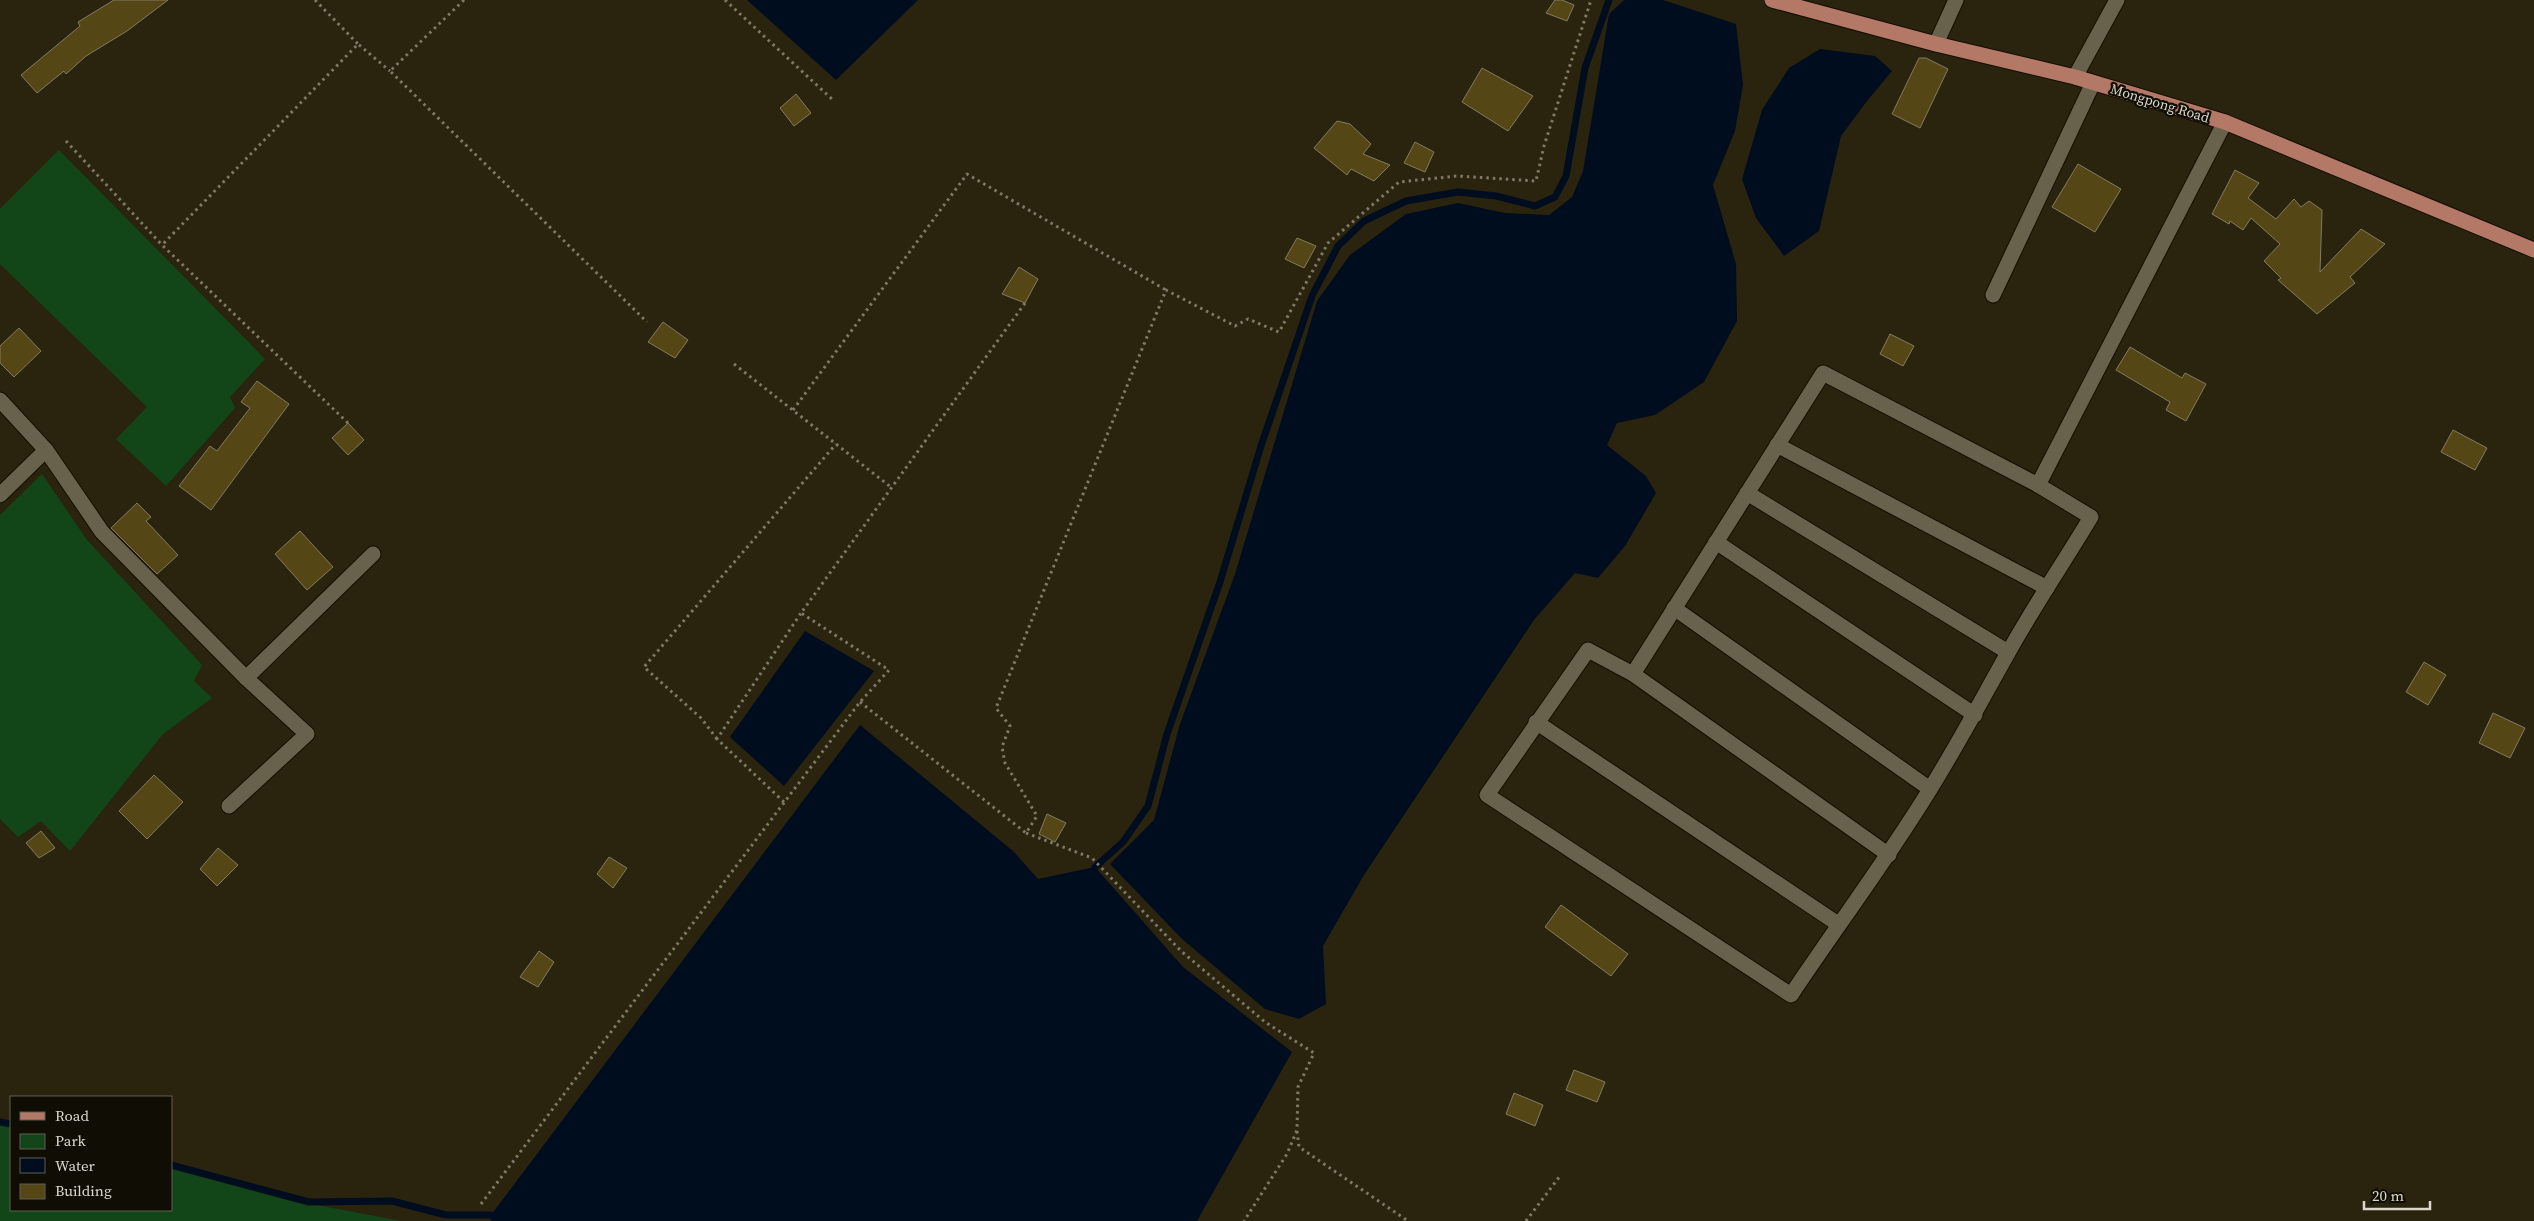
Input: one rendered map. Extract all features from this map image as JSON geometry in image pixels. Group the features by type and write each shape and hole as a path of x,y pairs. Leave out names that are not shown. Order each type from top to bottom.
{"main road":[{"name":"Mongpong Road","path":"1772,0 1936,44 2075,77 2225,122 2534,250"}],"street":[{"path":"1936,44 1956,0"},
{"path":"2075,77 2117,0"},
{"path":"1994,295 2093,82"},
{"path":"2038,485 2225,122"},
{"path":"1633,674 1823,373 2038,485 2091,517 2008,652 1975,715 1889,855 1838,924 1791,995 1487,795 1536,722 1588,650 1633,674 1889,855"},
{"path":"0,400 46,450 102,532 246,678 307,734 229,806"},
{"path":"1777,445 2047,588"},
{"path":"0,495 46,450"},
{"path":"1747,492 2008,652"},
{"path":"1716,542 1975,715"},
{"path":"246,678 372,554"},
{"path":"1674,608 1930,789"},
{"path":"1536,722 1838,924"}],"path":[{"path":"315,0 358,44 390,71 647,322"},
{"path":"390,71 464,0"},
{"path":"725,0 834,101"},
{"path":"793,410 967,174 1166,290 1235,326 1248,320 1279,332 1328,243 1399,182 1456,176 1536,181 1544,146 1591,0"},
{"path":"162,245 358,44"},
{"path":"66,141 162,245 348,423"},
{"path":"1026,834 1038,816 1005,763 1002,747 1010,726 996,708 1166,290"},
{"path":"717,739 801,613 1025,303"},
{"path":"734,364 892,488"},
{"path":"784,802 717,739 701,718 644,667 836,444"},
{"path":"481,1204 860,702 889,670 801,613"},
{"path":"860,702 1026,834 1092,858 1181,951 1265,1022 1314,1053 1298,1087 1297,1130 1299,1146 1408,1221"},
{"path":"1244,1221 1287,1154 1297,1130"},
{"path":"1526,1221 1560,1176"}],"green space":[{"path":"59,150 265,359 230,397 235,408 166,486 116,439 147,407 0,264 0,209"},
{"path":"42,474 87,540 202,665 194,681 212,698 163,734 70,851 41,821 18,837 0,819 0,515"},
{"path":"0,1122 10,1125 10,1211 172,1211 172,1168 301,1202 401,1221 0,1221"}],"water":[{"path":"747,0 918,0 836,80"},
{"path":"1624,0 1663,0 1736,24 1743,85 1735,131 1713,185 1736,264 1737,321 1704,382 1655,415 1617,423 1607,445 1646,476 1656,493 1625,546 1598,578 1575,573 1534,620 1364,875 1323,946 1326,1004 1299,1019 1265,1009 1182,939 1110,864 1154,820 1180,724 1235,574 1317,301 1350,255 1406,214 1458,203 1505,213 1549,215 1572,197 1583,171 1609,14"},
{"path":"1820,49 1875,56 1892,71 1841,136 1819,231 1784,256 1756,218 1742,179 1762,110 1789,68"},
{"path":"805,631 874,671 784,786 730,737"},
{"path":"860,725 1013,851 1038,879 1095,867 1183,967 1292,1052 1197,1221 491,1221 491,1215"}],"building":[{"path":"114,0 168,0 127,31 86,56 66,74 64,71 37,93 21,75 80,26 78,22"},
{"path":"1555,0 1562,0 1574,5 1567,21 1546,13"},
{"path":"1919,58 1926,58 1948,69 1920,128 1892,114"},
{"path":"1482,68 1533,96 1508,131 1462,102"},
{"path":"796,94 811,113 794,126 780,108"},
{"path":"1337,121 1350,124 1371,144 1363,154 1390,165 1374,181 1351,169 1347,175 1314,148"},
{"path":"1415,142 1434,152 1425,172 1404,163"},
{"path":"2078,164 2121,189 2095,232 2052,207"},
{"path":"2235,170 2259,183 2248,198 2276,219 2294,199 2301,207 2309,201 2322,210 2320,272 2361,229 2385,244 2350,277 2355,283 2317,314 2278,280 2281,278 2264,261 2280,244 2251,218 2243,230 2230,221 2229,224 2212,214"},
{"path":"1297,238 1316,246 1304,268 1285,259"},
{"path":"1019,267 1038,279 1025,303 1002,294"},
{"path":"663,322 688,340 675,358 648,342"},
{"path":"19,328 41,351 14,377 0,363 0,346"},
{"path":"1890,334 1914,346 1903,366 1880,354"},
{"path":"2130,347 2182,378 2185,373 2206,384 2186,421 2166,410 2170,402 2116,370"},
{"path":"257,381 289,404 211,510 179,486 210,446 217,451 250,408 241,402"},
{"path":"348,423 364,440 348,455 332,438"},
{"path":"2453,430 2487,448 2475,470 2441,452"},
{"path":"137,503 151,517 146,521 178,555 157,574 111,528"},
{"path":"300,531 333,567 307,590 275,554"},
{"path":"2424,662 2446,675 2428,705 2406,692"},
{"path":"2493,713 2525,728 2510,758 2479,743"},
{"path":"154,775 183,802 147,839 119,811"},
{"path":"1047,814 1066,823 1055,842 1039,834"},
{"path":"41,831 55,848 39,858 26,843"},
{"path":"218,848 238,865 217,886 200,869"},
{"path":"609,857 627,868 613,888 597,874"},
{"path":"1561,905 1628,954 1611,976 1545,927"},
{"path":"539,951 554,962 538,987 520,977"},
{"path":"1574,1070 1605,1082 1597,1102 1566,1090"},
{"path":"1514,1093 1543,1105 1535,1126 1506,1114"}],"waterway":[{"path":"1095,867 1123,842 1148,806 1167,734 1220,582 1261,446 1312,296 1338,246 1364,221 1406,201 1458,192 1496,196 1535,206 1555,197 1566,176 1585,68 1609,0"},
{"path":"0,1122 10,1124"},
{"path":"172,1165 309,1202 392,1201 446,1215 491,1215"}]}
